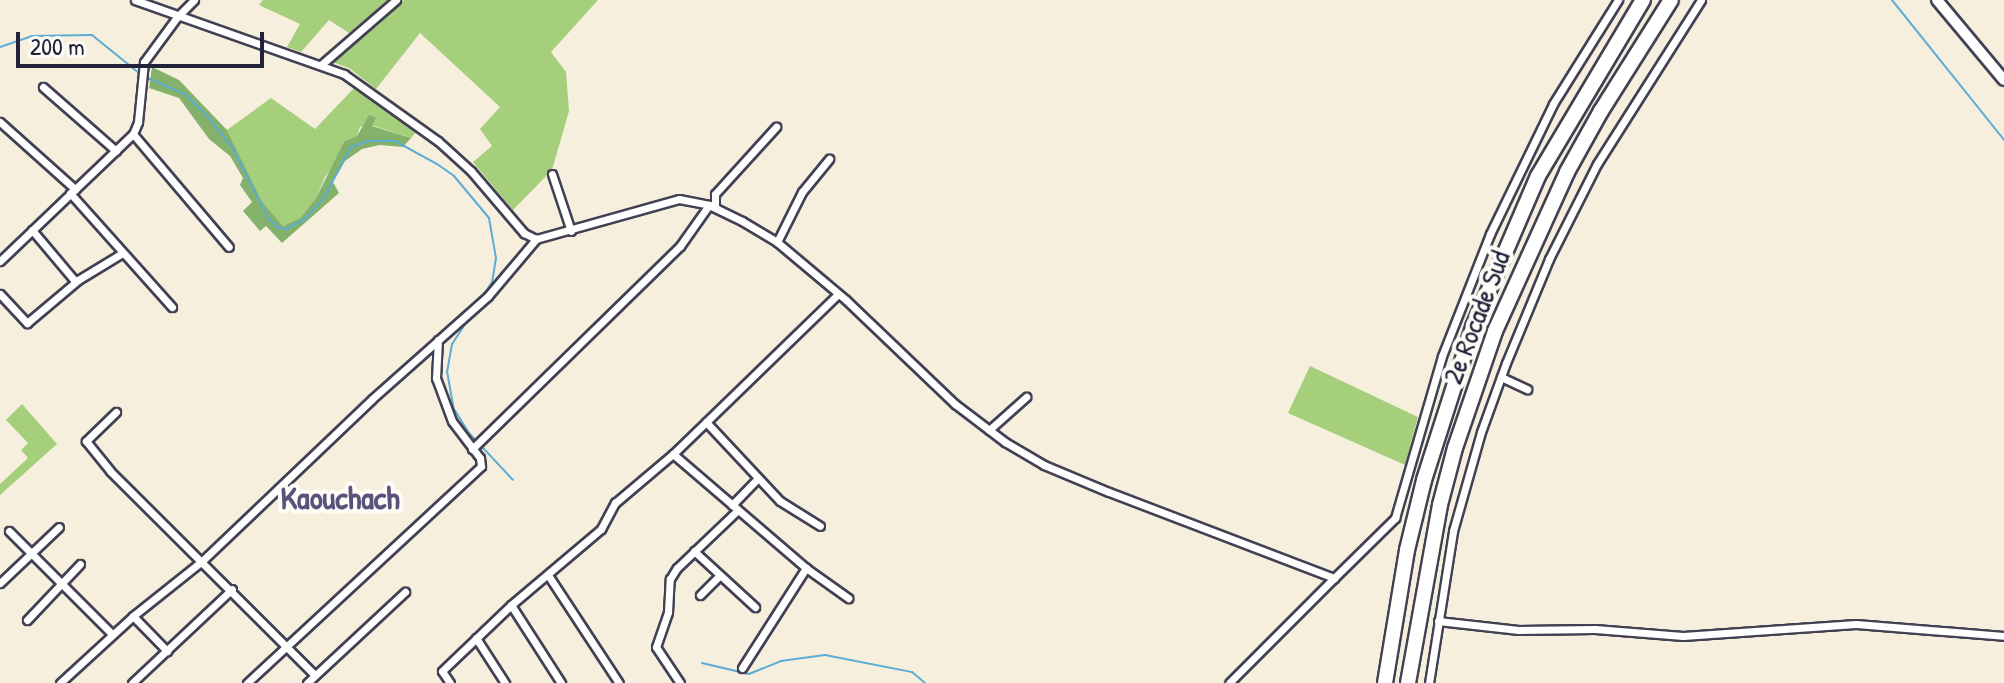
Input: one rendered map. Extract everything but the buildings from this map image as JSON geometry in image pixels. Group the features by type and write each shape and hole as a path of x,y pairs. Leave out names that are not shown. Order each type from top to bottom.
{"highway":[{"name":"2e Rocade Sud","path":"1385,683 1407,550 1424,480 1473,327 1538,176 1643,0"},
{"name":"2e Rocade Sud","path":"1408,683 1440,505 1455,448 1495,331 1567,172 1601,111 1671,0"}],"street":[{"path":"135,0 344,74 438,141 471,171 524,233 536,239"},
{"path":"0,261 133,134 138,122 144,62 177,17 194,0"},
{"path":"322,64 396,0"},
{"path":"1229,683 1395,518 1438,369 1490,234 1553,104 1618,0"},
{"path":"1429,683 1453,531 1481,432 1501,377 1549,259 1597,164 1701,0"},
{"path":"1937,0 2004,80"},
{"path":"43,87 116,151"},
{"path":"0,122 72,191 121,254 172,307"},
{"path":"472,449 680,246 712,206 715,194 776,127"},
{"path":"133,134 229,247"},
{"path":"777,242 810,180 829,159"},
{"path":"552,174 563,198 571,231"},
{"path":"60,683 112,634 201,562 464,319 488,296 536,239 679,199 712,206 777,242 838,294 955,404 1044,465 1334,578"},
{"path":"32,230 75,281"},
{"path":"0,294 27,323 75,281 121,254"},
{"path":"450,683 442,671 511,605 601,529 615,503 673,454 838,294"},
{"path":"247,683 481,466 480,458 452,421 436,378 438,340"},
{"path":"1501,377 1527,389"},
{"path":"989,430 1026,397"},
{"path":"116,412 86,441 110,471 232,589 285,648 315,675"},
{"path":"706,422 756,480 780,501 820,526"},
{"path":"673,454 806,568 848,598"},
{"path":"680,683 659,653 656,641 668,612 672,574 756,480"},
{"path":"0,583 59,527"},
{"path":"9,531 112,634"},
{"path":"694,551 755,607"},
{"path":"27,620 80,564"},
{"path":"742,668 806,568"},
{"path":"548,575 619,683"},
{"path":"700,595 720,575"},
{"path":"132,683 232,589"},
{"path":"307,683 405,592"},
{"path":"511,605 561,683"},
{"path":"133,616 167,651"},
{"path":"1438,621 1518,630 1595,629 1683,636 1856,624 2004,636"},
{"path":"476,638 505,683"}],"green space":[{"path":"263,0 388,0 349,33 329,20 301,52 287,47 300,24 259,5"},
{"path":"404,0 598,0 551,52 566,72 569,111 552,170 513,210 473,162 492,146 480,129 500,107 420,33 376,89 349,68 332,62"},
{"path":"152,67 179,80 227,130 262,201 283,226 300,218 316,198 344,142 357,136 369,115 376,118 372,126 411,138 403,147 380,145 362,149 345,161 333,182 339,193 282,243 266,226 260,231 243,211 252,202 240,185 243,178 230,156 209,139 179,98 149,88"},
{"path":"355,87 417,131 411,138 371,125 360,127 357,136 325,177 316,198 300,218 283,226 262,201 227,130 271,98 315,129"},
{"path":"1310,366 1418,417 1405,465 1288,413"},
{"path":"22,404 57,444 0,495 0,484 28,458 21,450 28,443 6,420"}],"waterway":[{"path":"1892,0 2004,140"},
{"path":"0,47 32,36 92,35 139,73"},
{"path":"145,77 185,94 209,118 232,147 268,218 277,227 286,229 305,219 323,199 351,147 368,141 395,141 437,164 454,176 489,218 496,258 492,282 483,296"},
{"path":"469,318 452,344 447,371 454,409 469,433 513,480"},
{"path":"702,663 749,674 781,661 825,655 912,672 925,683"}],"district":[{"name":"Kaouchach","path":"340,498"}]}
